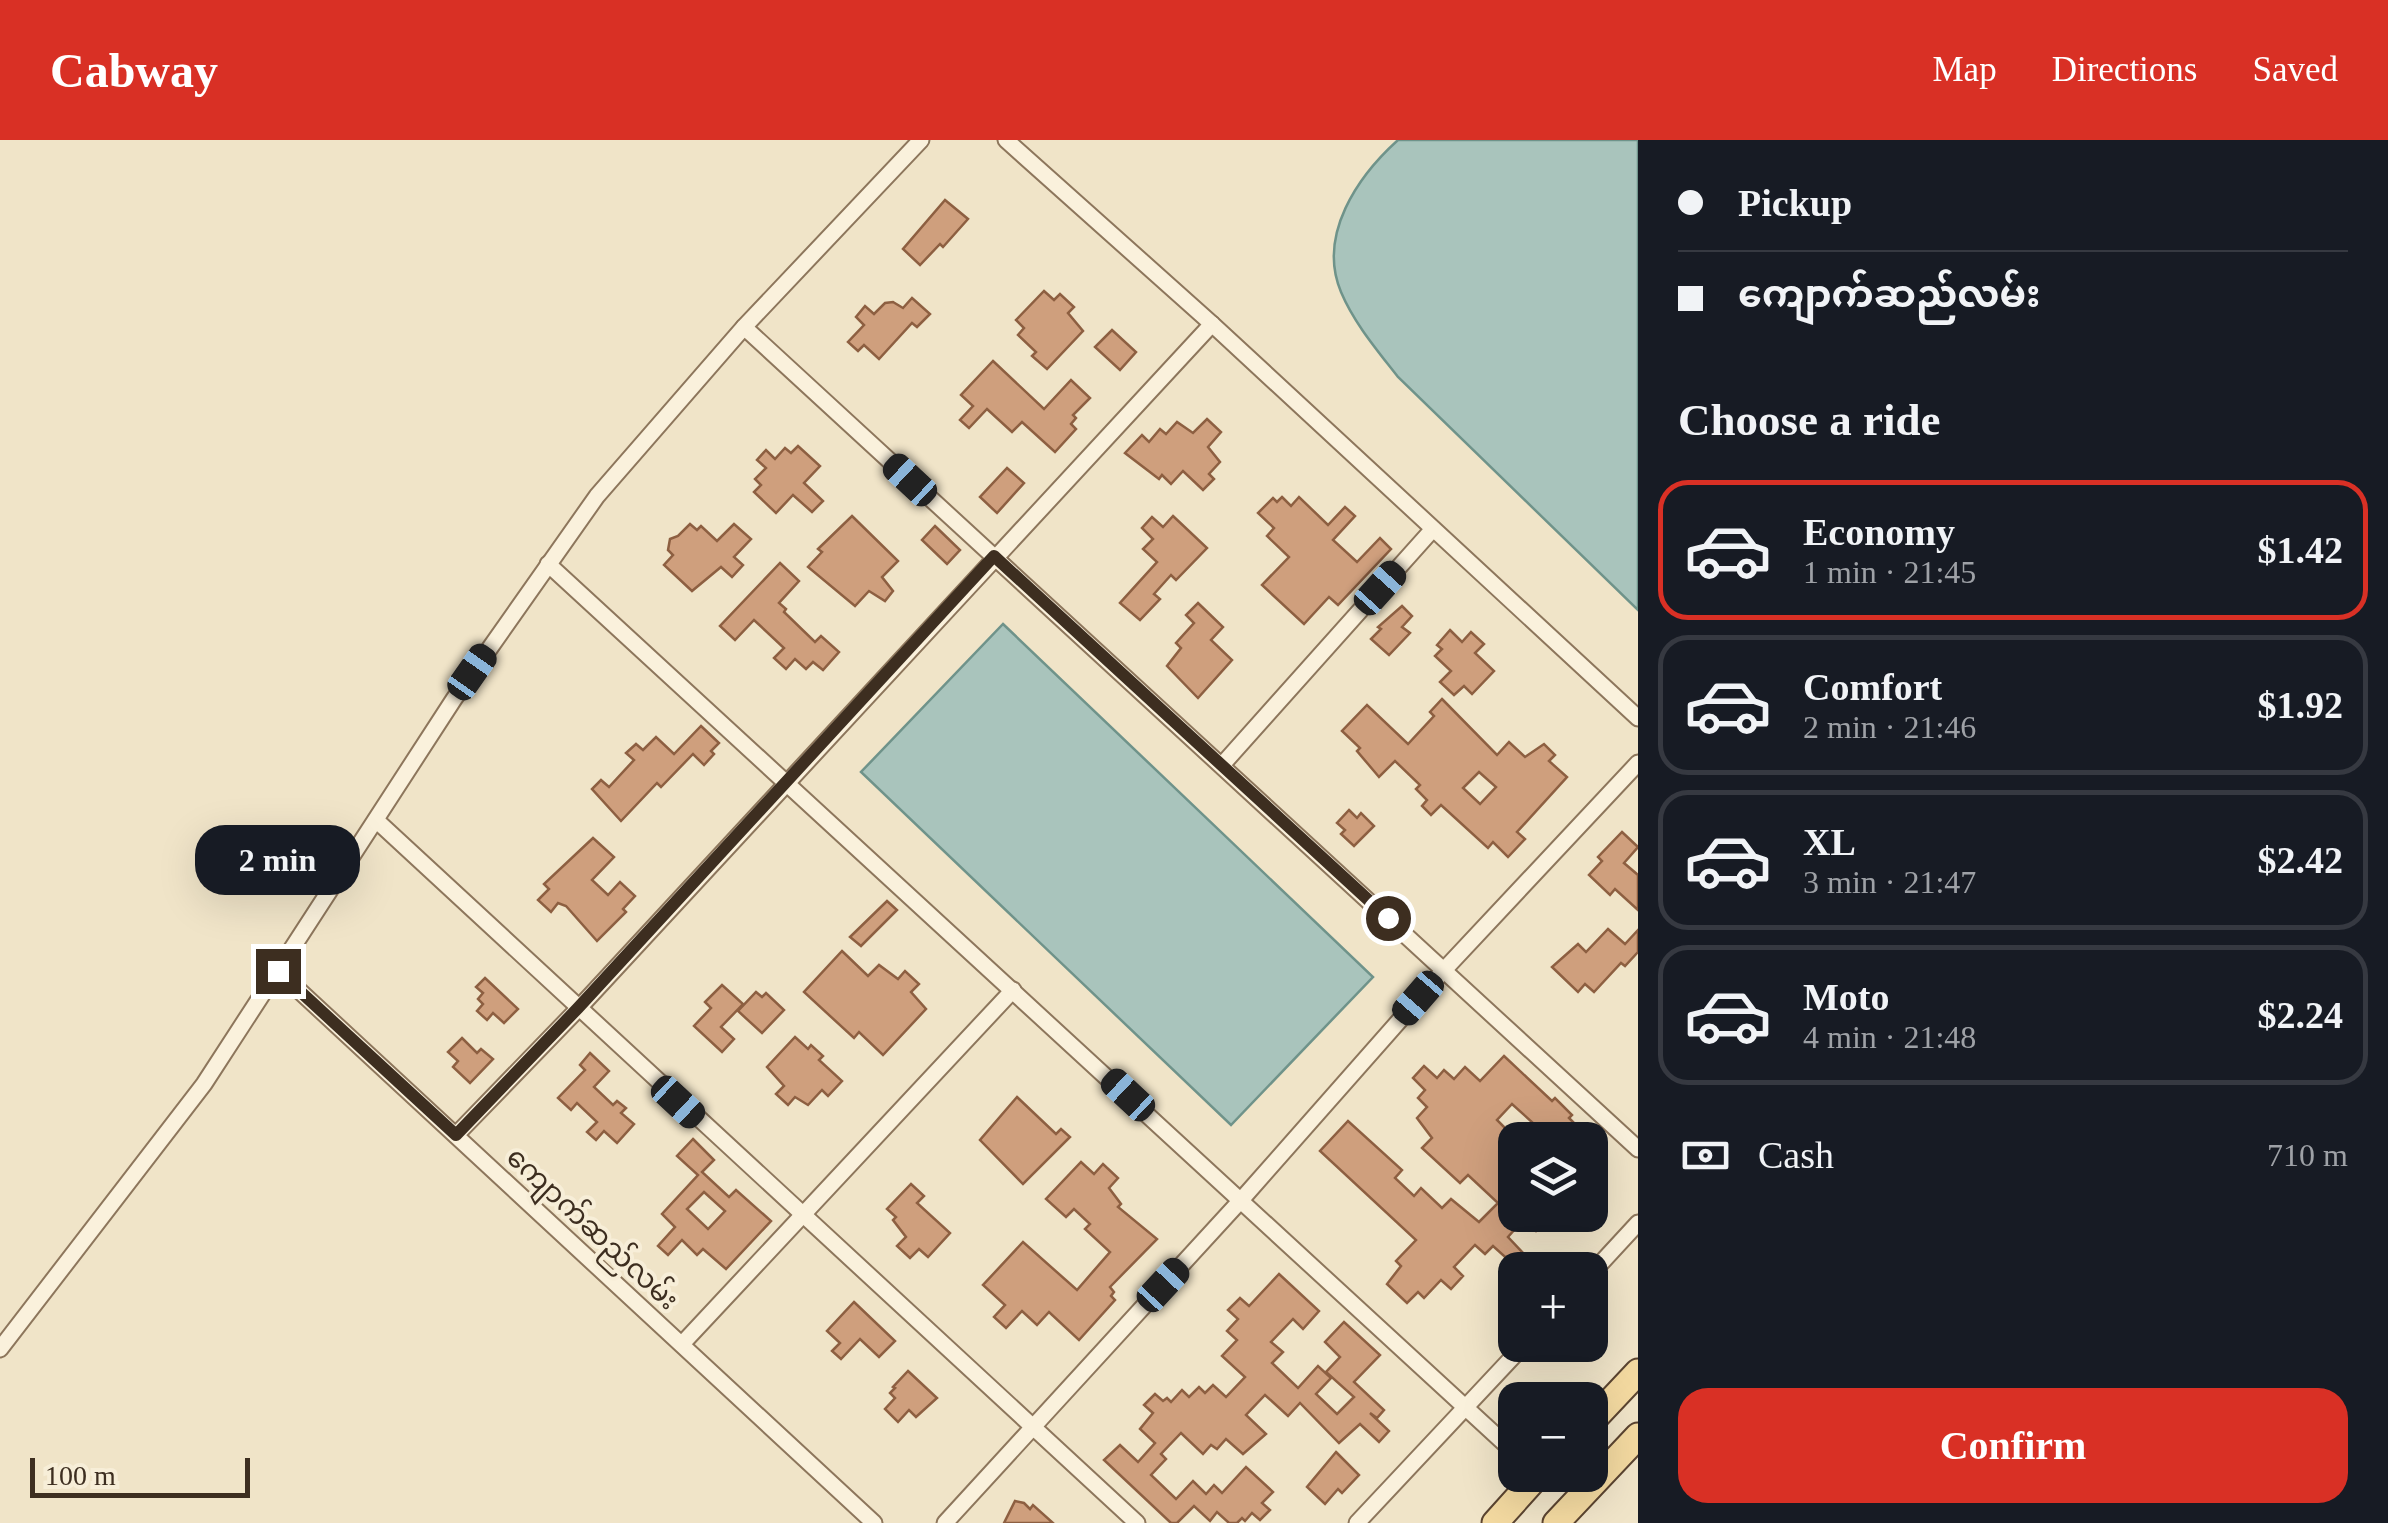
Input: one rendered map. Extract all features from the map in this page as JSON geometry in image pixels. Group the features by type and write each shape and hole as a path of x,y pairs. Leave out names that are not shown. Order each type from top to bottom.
{"main road":[{"path":"1608,1404 1638,1372"},
{"path":"1614,1398 1638,1419"},
{"path":"1556,1523 1638,1436"},
{"path":"1495,1523 1523,1492"}],"street":[{"path":"0,1349 204,1084 454,699 596,496 744,327 921,140"},
{"path":"1006,140 1212,324 1638,718"},
{"path":"456,1135 1212,324"},
{"path":"744,327 1638,1148"},
{"path":"1222,766 1434,529"},
{"path":"548,564 1498,1437"},
{"path":"945,1523 1242,1200 1444,970 1638,764"},
{"path":"376,820 1137,1523"},
{"name":"ကျောက်ဆည်လမ်း","path":"278,971 874,1523"},
{"path":"682,1344 1013,990"},
{"path":"1608,1256 1638,1223"},
{"path":"1357,1523 1508,1362"}],"water":[{"path":"1398,140 1638,140 1638,610 1398,377 1346,303 1335,271 1338,228 1356,189"},
{"path":"1003,624 1373,977 1231,1125 861,772"}],"building":[{"path":"945,200 968,219 920,265 903,249"},
{"path":"1044,291 1054,300 1060,294 1074,307 1068,313 1083,331 1047,369 1018,335 1024,328 1016,320"},
{"path":"912,298 930,314 917,327 912,323 879,359 864,345 858,351 848,342 864,325 856,317 865,306 874,314 885,303 893,302 903,308"},
{"path":"1112,330 1136,352 1120,370 1095,347"},
{"path":"993,361 1044,409 1071,380 1090,398 1073,415 1076,418 1071,424 1076,429 1055,452 1022,422 1012,432 987,409 969,428 960,420 973,406 961,395"},
{"path":"1207,419 1221,432 1208,447 1220,462 1209,474 1214,479 1203,490 1183,471 1171,484 1162,475 1159,479 1125,453 1142,435 1149,442 1160,429 1166,434 1177,422 1193,433"},
{"path":"798,446 820,466 804,483 823,501 812,512 793,495 776,513 754,492 761,485 755,479 766,468 757,460 766,450 775,459 785,448 791,453"},
{"path":"1007,468 1024,483 997,513 980,497"},
{"path":"1282,497 1291,506 1299,497 1328,525 1345,507 1355,516 1333,540 1357,562 1380,538 1391,549 1338,605 1329,597 1304,624 1262,585 1289,557 1267,536 1274,528 1258,513 1273,498 1277,502"},
{"path":"852,516 898,561 882,577 893,591 885,601 869,591 855,606 808,567 822,552 818,549"},
{"path":"1173,516 1207,548 1176,580 1171,575 1154,594 1160,599 1140,620 1120,603 1157,562 1143,549 1153,539 1142,528 1152,517 1163,527"},
{"path":"690,524 697,530 701,526 717,541 734,524 751,539 734,557 743,565 732,577 721,567 692,591 664,565 673,555 668,550 670,539"},
{"path":"935,526 960,550 947,564 922,540"},
{"path":"780,563 799,581 779,603 786,609 784,612 815,642 821,636 839,652 823,670 813,662 806,669 795,659 786,669 774,658 784,648 754,620 735,640 720,626"},
{"path":"1198,603 1223,627 1211,640 1232,660 1198,698 1167,666 1181,648 1176,643 1194,623 1186,615"},
{"path":"1402,606 1412,616 1402,627 1410,633 1389,655 1371,639 1381,629 1378,627"},
{"path":"1450,630 1462,642 1471,632 1484,644 1475,653 1494,671 1472,694 1464,686 1454,695 1440,682 1451,671 1435,656 1442,649 1437,645"},
{"path":"1442,699 1497,755 1509,742 1525,757 1544,744 1555,755 1549,761 1567,777 1517,832 1525,839 1508,857 1493,842 1488,848 1441,805 1431,815 1422,806 1427,800 1416,789 1420,785 1395,761 1379,777 1357,751 1360,748 1342,731 1367,705 1408,744 1434,716 1430,712","holes":["1479,772 1496,787 1480,804 1463,788"]},
{"path":"701,726 719,743 711,751 714,754 704,765 693,754 661,787 657,783 621,821 592,789 601,780 609,787 634,760 626,753 636,744 643,750 656,737 674,754"},
{"path":"1349,810 1357,818 1361,813 1374,826 1354,846 1341,834 1345,830 1337,823"},
{"path":"1622,832 1638,847 1624,863 1638,875 1638,910 1615,889 1610,895 1589,875 1602,861 1598,857"},
{"path":"593,838 614,857 592,880 608,895 620,882 635,896 623,909 626,912 597,941 566,906 558,903 551,912 538,900 549,889 544,884"},
{"path":"887,901 897,910 861,946 850,937"},
{"path":"1608,929 1625,944 1638,930 1638,952 1625,966 1621,963 1594,992 1585,984 1578,992 1552,967 1578,944 1586,952"},
{"path":"842,951 868,976 879,965 898,979 905,971 919,984 911,992 926,1009 883,1055 859,1032 854,1038 804,992"},
{"path":"485,978 518,1009 504,1023 493,1013 487,1020 477,1011 483,1004 478,999 483,993 476,987"},
{"path":"722,985 743,1004 721,1027 734,1039 722,1052 694,1026 711,1008 705,1002"},
{"path":"756,992 762,997 766,993 784,1010 762,1033 738,1011"},
{"path":"795,1037 823,1056 819,1060 842,1081 828,1096 822,1090 808,1105 795,1097 788,1105 776,1094 784,1086 767,1067"},
{"path":"462,1038 477,1053 481,1049 493,1059 470,1083 453,1067 458,1061 448,1052"},
{"path":"590,1053 609,1071 594,1087 613,1105 617,1101 626,1108 621,1113 634,1124 617,1143 604,1131 596,1140 587,1132 597,1122 577,1103 571,1110 558,1098 585,1070 580,1065"},
{"path":"1504,1056 1572,1115 1569,1118 1573,1122 1532,1122 1512,1104 1497,1120 1498,1203 1468,1175 1460,1183 1422,1148 1432,1138 1417,1118 1427,1107 1418,1098 1425,1090 1413,1078 1424,1066 1437,1078 1444,1070 1454,1079 1465,1067 1480,1081"},
{"path":"1017,1097 1056,1134 1061,1129 1070,1137 1023,1184 980,1140"},
{"path":"1348,1121 1402,1170 1395,1178 1414,1196 1421,1188 1442,1208 1451,1199 1479,1222 1498,1203 1498,1232 1512,1232 1508,1237 1522,1252 1500,1252 1493,1246 1485,1254 1475,1245 1454,1267 1463,1276 1451,1289 1441,1280 1424,1298 1418,1292 1407,1303 1387,1284 1401,1266 1396,1261 1416,1240 1320,1151"},
{"path":"693,1139 714,1160 702,1172 729,1197 736,1190 771,1221 726,1269 703,1249 697,1255 682,1240 668,1255 658,1246 675,1227 662,1214 698,1175 677,1156","holes":["704,1192 725,1211 708,1229 687,1209"]},
{"path":"1081,1162 1094,1174 1103,1164 1118,1178 1109,1188 1121,1204 1118,1207 1157,1239 1110,1287 1115,1300 1079,1340 1049,1312 1037,1325 1022,1311 1006,1328 994,1317 1005,1305 983,1285 1023,1242 1077,1290 1110,1252 1085,1229 1090,1224 1074,1209 1066,1217 1046,1199"},
{"path":"911,1184 924,1196 917,1203 950,1233 928,1257 919,1249 910,1258 897,1246 906,1237 887,1209"},
{"path":"1279,1274 1319,1311 1303,1329 1293,1319 1271,1342 1283,1352 1272,1363 1298,1388 1318,1366 1331,1378 1316,1394 1337,1414 1354,1397 1326,1372 1340,1357 1325,1342 1344,1322 1380,1355 1354,1382 1384,1410 1377,1418 1370,1413 1389,1431 1379,1442 1360,1424 1339,1443 1300,1403 1288,1416 1265,1395 1246,1415 1266,1434 1243,1454 1226,1439 1217,1449 1211,1445 1203,1454 1181,1433 1161,1454 1166,1459 1151,1475 1176,1499 1193,1481 1206,1494 1214,1485 1222,1493 1246,1467 1273,1492 1262,1503 1270,1510 1260,1520 1252,1513 1245,1521 1242,1518 1229,1523 1217,1512 1210,1521 1194,1506 1177,1523 1171,1523 1104,1460 1120,1445 1138,1462 1155,1443 1140,1429 1153,1413 1144,1405 1155,1394 1171,1402 1182,1390 1189,1397 1199,1387 1205,1393 1213,1385 1226,1397 1245,1377 1222,1356 1237,1340 1227,1331 1238,1319 1228,1310 1240,1298 1249,1306"},
{"path":"854,1302 895,1341 879,1357 860,1339 841,1359 832,1351 840,1343 827,1331"},
{"path":"908,1371 937,1398 916,1417 909,1410 898,1422 885,1409 895,1398 890,1393 893,1387"},
{"path":"1336,1452 1359,1475 1325,1504 1307,1487"},
{"path":"1015,1501 1030,1509 1033,1505 1053,1523 1004,1523"}],"route":[{"path":"278,971 456,1135 994,556 1388,918"}]}
